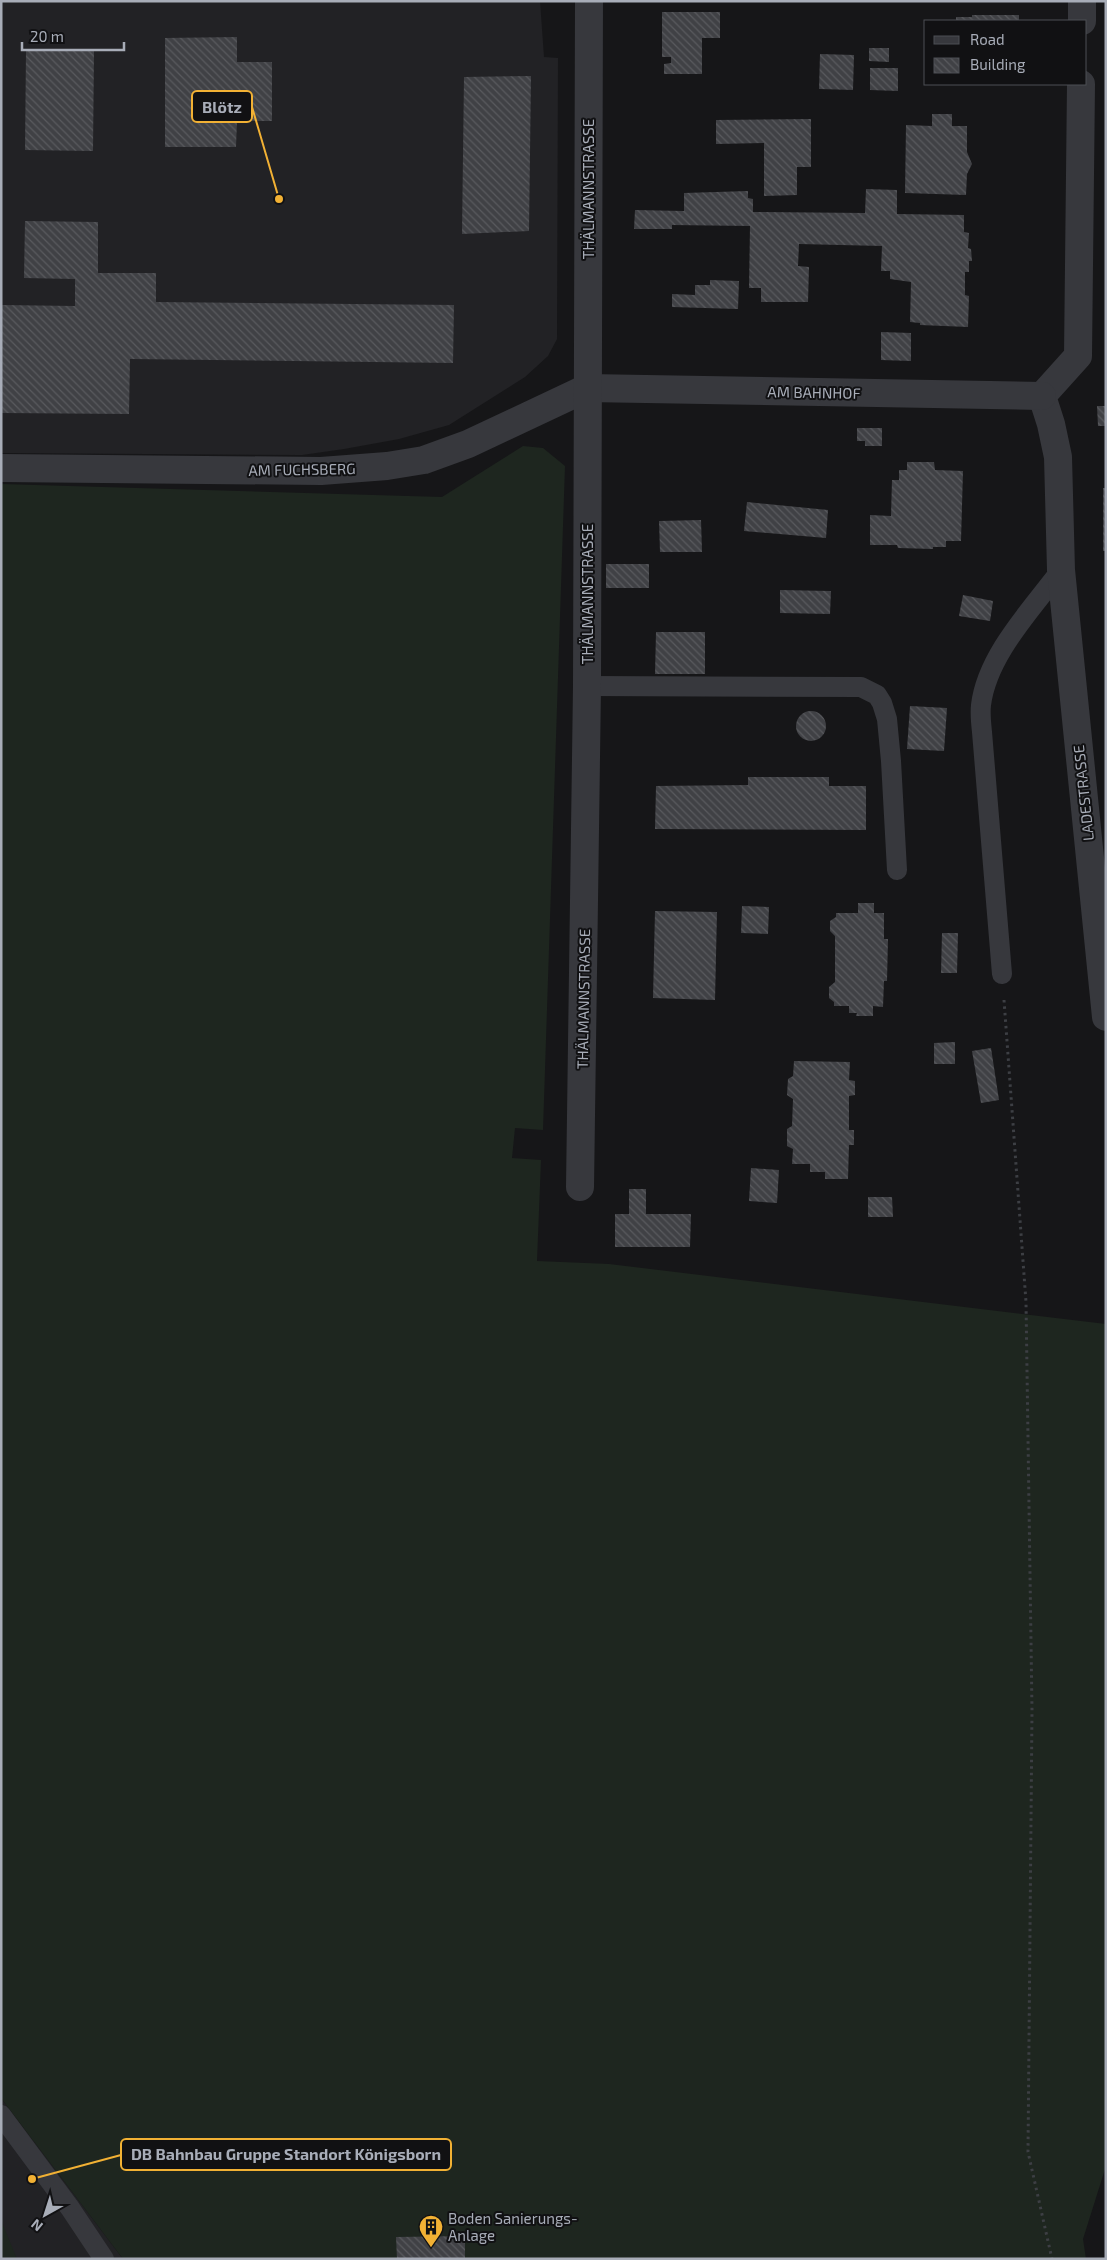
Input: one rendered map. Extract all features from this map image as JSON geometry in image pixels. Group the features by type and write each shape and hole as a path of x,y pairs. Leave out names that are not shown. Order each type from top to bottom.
{"street":[{"name":"THÄLMANNSTRASSE","path":"580,1187 587,686 589,1"},
{"path":"1082,1 1082,20"},
{"path":"1060,570 1058,457 1051,424 1042,396 1078,356 1081,85"},
{"name":"AM BAHNHOF","path":"587,388 1042,396"},
{"name":"AM FUCHSBERG","path":"1,468 321,471 387,466 424,460 468,444 587,388"},
{"name":"LADESTRASSE","path":"1060,570 1106,1017"}],"lane":[{"path":"1002,974 981,705 986,684 995,662 1027,613 1060,570"},
{"path":"587,686 822,686 861,687 870,690 882,703 887,719 896,870"},
{"path":"1,2115 70,2208 104,2259"}],"path":[{"path":"1002,974 1026,1302 1032,1710 1028,2152 1052,2259"}],"shaded area":[{"path":"1,1 540,1 544,57 558,58 557,339 548,356 525,377 449,425 399,439 344,449 302,455 1,453"},
{"path":"523,446 543,448 565,466 543,1130 515,1128 512,1158 541,1160 537,1261 609,1264 1106,1324 1106,2166 1083,2239 1086,2259 123,2259 1,2098 1,484 442,497"},
{"path":"1,2098 123,2259 1,2259"},
{"path":"1,2220 17,2259 1,2259"}],"building":[{"path":"662,12 720,12 720,38 702,38 702,74 664,74 664,64 671,63 671,57 662,57"},
{"path":"972,15 1019,15 1019,20 956,20 956,17 972,17"},
{"path":"237,37 237,62 272,62 272,121 237,121 236,147 165,147 165,38"},
{"path":"869,48 889,48 889,62 869,61"},
{"path":"26,51 94,51 93,151 25,150"},
{"path":"820,54 854,55 853,90 819,89"},
{"path":"870,68 898,68 898,91 870,90"},
{"path":"531,76 529,231 462,234 464,77"},
{"path":"932,114 952,114 952,126 967,126 967,152 972,164 967,174 966,195 905,193 906,125 932,126"},
{"path":"811,119 811,167 797,167 797,195 764,196 764,143 716,144 716,120"},
{"path":"866,189 897,190 897,214 964,215 964,232 969,233 968,248 971,249 972,261 969,261 969,272 965,272 965,295 969,296 968,327 920,325 920,323 910,322 911,282 890,279 890,271 881,271 882,246 799,244 798,266 809,267 808,302 761,302 761,288 749,288 750,226 672,225 672,229 634,229 635,210 684,211 684,193 748,191 748,198 753,199 753,212 865,213"},
{"path":"25,221 98,222 98,273 156,273 156,302 454,305 453,363 130,359 129,414 1,413 2,305 75,306 75,279 24,278"},
{"path":"710,280 739,281 738,309 672,307 672,294 695,295 695,285 710,285"},
{"path":"881,332 911,333 911,361 881,360"},
{"path":"1097,406 1106,406 1106,426 1098,426"},
{"path":"857,428 882,428 882,446 865,446 865,441 857,441"},
{"path":"907,462 934,462 935,470 963,471 961,541 946,541 946,547 933,547 933,549 898,548 897,545 870,545 870,515 891,516 892,480 899,480 899,470 907,470"},
{"path":"1103,488 1106,488 1106,551 1103,551"},
{"path":"747,502 828,510 826,538 744,531"},
{"path":"701,520 702,552 660,552 659,521"},
{"path":"606,564 649,564 649,588 606,588"},
{"path":"780,590 831,591 830,614 780,613"},
{"path":"963,595 993,601 990,621 959,616"},
{"path":"656,632 705,632 705,674 655,674"},
{"path":"910,706 947,708 944,751 907,749"},
{"path":"811,711 822,715 826,726 822,737 811,741 800,737 796,726 800,715"},
{"path":"748,777 829,777 829,786 866,786 866,830 655,829 656,786 748,785"},
{"path":"858,903 874,903 874,913 884,913 884,939 888,939 887,981 884,981 883,1007 873,1006 873,1016 856,1016 857,1013 849,1013 849,1006 834,1006 834,1002 829,998 829,987 835,982 835,936 830,931 830,921 836,917 836,913 858,913"},
{"path":"742,906 769,907 768,934 741,933"},
{"path":"655,911 717,912 715,1000 653,998"},
{"path":"942,933 958,933 957,973 941,973"},
{"path":"955,1042 955,1064 934,1064 934,1043"},
{"path":"991,1048 999,1100 981,1103 972,1051"},
{"path":"794,1061 850,1062 849,1080 855,1081 855,1095 849,1096 849,1130 854,1130 854,1145 849,1145 848,1179 825,1179 825,1172 810,1172 810,1164 792,1164 793,1149 787,1146 787,1129 792,1126 793,1099 787,1095 788,1079 793,1076"},
{"path":"751,1168 779,1170 777,1203 749,1201"},
{"path":"629,1189 646,1189 646,1214 691,1214 690,1247 615,1247 615,1214 629,1214"},
{"path":"868,1197 892,1197 893,1217 868,1217"},
{"name":"Boden Sanierungs- Anlage","path":"465,2236 465,2259 397,2259 396,2237"}],"place":[{"name":"Blötz","path":"279,199"},
{"name":"DB Bahnbau Gruppe Standort Königsborn","path":"32,2179"},
{"name":"Boden Sanierungs- Anlage","path":"431,2248"}]}
